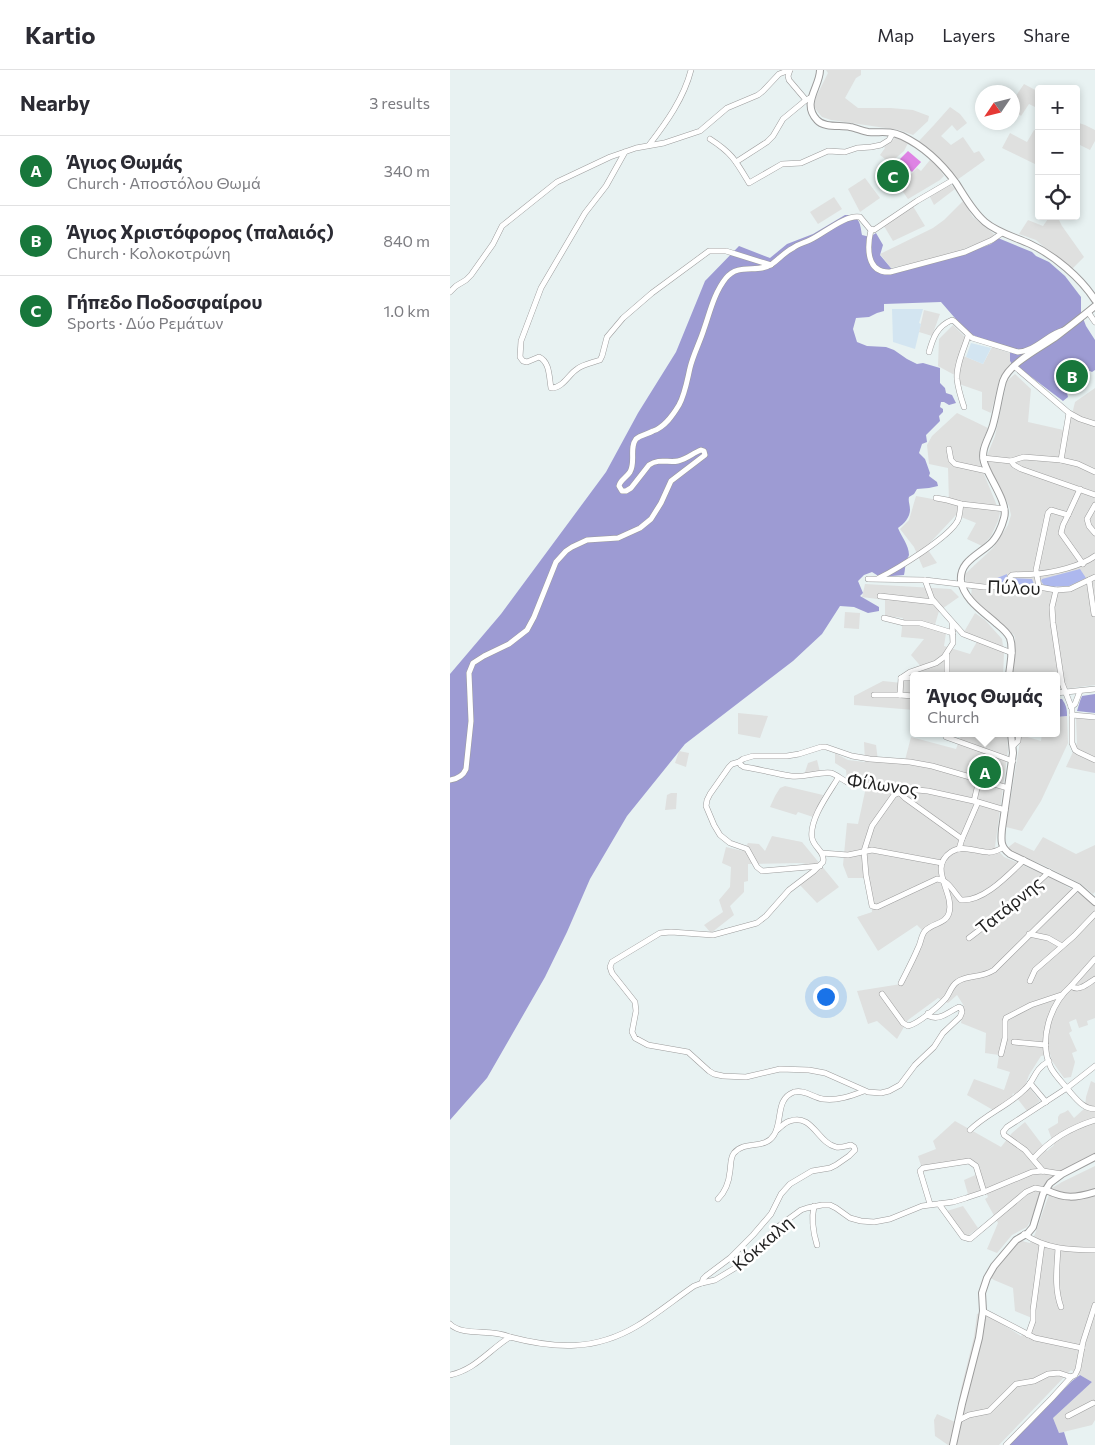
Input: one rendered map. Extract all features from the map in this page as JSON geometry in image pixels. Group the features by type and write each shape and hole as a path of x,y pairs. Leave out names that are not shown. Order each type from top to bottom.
{"street":[{"path":"649,146 669,119 691,70"},
{"path":"450,292 471,275 493,244 502,226 557,182 610,157 636,148 664,143 700,131 730,106 760,93 779,74 791,70"},
{"path":"791,70 788,76 789,80 809,99 813,114 821,123 852,127 868,132 884,131 893,133 919,146 953,180 978,215 993,228 1032,245 1052,258 1078,279 1095,300"},
{"path":"736,162 771,138 784,119 809,99 823,71"},
{"path":"710,139 728,151 749,183 782,164 801,163 828,152 845,152 857,148 881,145 889,140 893,133"},
{"path":"625,152 606,186 585,213 541,288 521,341 520,357 523,361 527,362 539,357 543,359 548,368 551,388 560,385 582,365 600,360 607,337 623,318 660,287 709,251 726,251 772,265"},
{"path":"953,180 871,230 868,247 870,259 874,265 879,270 890,272 965,252 988,242 1002,233"},
{"path":"450,780 462,775 466,769 471,721 469,673 473,663 509,644 527,630 556,562 566,551 572,546 587,540 618,538 640,528 651,519 661,503 670,481 704,456 704,451 701,450 680,461 662,460 653,462 628,490 622,491 619,486 632,466 636,440 661,428 680,404 690,367 713,302 727,277 741,269 772,265 791,248 812,240 852,217 860,217 871,230"},
{"path":"1010,672 1012,653 1008,635 972,602 961,583 963,568 967,562 993,540 1002,525 1005,514 1005,509 987,471 983,458 984,448 993,428 1006,374 1095,306"},
{"path":"1088,312 1095,322"},
{"path":"929,352 935,334 949,320 954,321 968,336 1011,351 1021,352 1033,348 1056,332 1064,330"},
{"path":"964,408 957,374 968,336"},
{"path":"1014,366 1069,413 1080,420 1095,424"},
{"path":"1061,460 1069,413"},
{"path":"949,449 951,460 954,464 987,471"},
{"path":"983,458 1011,461 1022,457 1061,460 1078,464 1095,472"},
{"path":"1011,461 1021,469 1095,495"},
{"path":"1080,489 1061,533 1083,564"},
{"path":"936,498 961,504 1005,509"},
{"path":"879,579 917,555 955,524 959,518 961,504"},
{"path":"1095,505 1087,521 1095,533"},
{"path":"1039,588 1036,574 1037,565 1048,513 1051,510 1068,515"},
{"path":"1008,588 1010,577 1014,575 1036,574 1083,564 1095,556"},
{"path":"1056,590 1070,589 1095,578"},
{"name":"Πύλου","path":"868,579 925,580 984,587 1056,590 1052,607 1053,623 1062,683 1071,707 1073,746 1078,752 1095,760"},
{"path":"925,580 934,602 963,634 1012,653"},
{"path":"1089,580 1094,614"},
{"path":"880,596 934,602"},
{"path":"884,618 904,623 920,623 953,633"},
{"path":"947,672 947,655 953,643 952,623"},
{"path":"900,695 902,678 910,672 936,663 947,655"},
{"path":"902,678 910,678"},
{"path":"1060,693 1095,688"},
{"path":"1071,707 1075,704 1080,691"},
{"path":"874,695 910,696"},
{"path":"1072,715 1095,717"},
{"path":"946,737 1012,761"},
{"path":"1012,737 1012,761 1001,838 1002,848 1008,853 1078,888 1095,902"},
{"path":"1013,746 1018,741 1018,737"},
{"path":"820,866 762,871 757,867 747,849 730,843 720,835 708,810 707,800 732,764 753,756 786,756 826,747 852,756 932,766 1008,788"},
{"name":"Φίλωνος","path":"741,761 740,764 744,767 790,776 830,773 852,784 928,791 1005,810"},
{"path":"838,778 820,808 814,824 813,840 822,853 823,860 820,866 789,890 766,916 757,923 713,935 660,933 616,959 610,967 612,973 634,1002 636,1011 632,1032 635,1038 642,1043 688,1052 709,1071 717,1075 746,1077 780,1069 809,1070 836,1077 864,1091"},
{"path":"959,849 974,814 978,780"},
{"path":"901,794 904,788"},
{"path":"962,839 901,794 896,793 872,826 864,851 871,905 877,907 933,881 942,880 960,898 969,900 992,889 1024,860"},
{"path":"901,983 924,932 944,920 949,914 950,901 941,873 942,864 948,854 959,849 988,852 1002,848"},
{"path":"822,853 848,855 875,850 942,864"},
{"name":"Τατάρνης","path":"969,938 1020,899 1049,872"},
{"path":"882,994 906,1025 914,1024 945,998 956,982 964,978 981,976 991,972 1078,888"},
{"path":"1030,982 1035,970 1074,936 1095,914"},
{"path":"1029,934 1048,938 1062,946"},
{"path":"1095,959 1061,995 1048,1024 1046,1045 1053,1072 1084,1106 1095,1109"},
{"path":"1070,986 1077,989 1095,980"},
{"path":"1001,1054 1006,1018 1031,1005 1061,995"},
{"path":"718,1199 723,1194 728,1181 731,1160 735,1152 742,1147 761,1145 774,1136 777,1130 782,1101 792,1093 801,1091 814,1097 830,1100 864,1091 881,1092 896,1088 915,1065 934,1047 943,1033 960,1017 962,1012 959,1007 938,1018 932,1018 928,1013"},
{"path":"1014,1042 1046,1045"},
{"path":"970,1130 979,1121 1018,1095 1030,1083 1035,1072 1049,1061"},
{"path":"1043,1171 1033,1158 1018,1144 1004,1135 1003,1132 1007,1127 1067,1088 1095,1066"},
{"path":"1030,1083 1046,1102"},
{"path":"702,1283 706,1276 730,1258 754,1235 771,1214 781,1194 790,1184 812,1171 836,1165 855,1150 851,1145 839,1147 827,1143 805,1121 791,1120 777,1130"},
{"path":"1033,1158 1052,1140 1095,1120"},
{"path":"953,1445 976,1351 983,1312 982,1293 987,1278 994,1266 1018,1237 1029,1232 1035,1224 1050,1183 1062,1174 1095,1157"},
{"path":"930,1204 920,1171 923,1168 970,1160 976,1166 984,1192"},
{"path":"817,1245 812,1217 814,1206 830,1205 850,1218 871,1222 890,1218 930,1204 953,1202 984,1192 1026,1174 1043,1171 1062,1174"},
{"path":"939,1204 963,1237 970,1239 1026,1192 1035,1188 1065,1197 1076,1197 1095,1192"},
{"name":"Κόκκαλη","path":"450,1324 458,1330 505,1334 553,1346 576,1346 598,1342 635,1328 691,1288 714,1280 740,1266 750,1258 777,1228 800,1210 814,1206"},
{"path":"1024,1234 1031,1240 1058,1248 1095,1250"},
{"path":"1028,1335 1033,1321 1042,1244"},
{"path":"1058,1248 1056,1282 1062,1307"},
{"path":"1006,1444 1075,1375 1078,1370 1082,1348 1095,1305"},
{"path":"983,1312 1028,1335 1082,1348"},
{"path":"1089,1326 1095,1327"},
{"path":"450,1375 473,1366 510,1336"},
{"path":"959,1420 969,1415 989,1411 1016,1384 1034,1381 1048,1374 1059,1373 1072,1377"},
{"path":"1068,1416 1094,1403"}],"shaded area":[{"path":"826,70 861,70 861,75 856,78 845,98 858,108 913,110 929,116 928,121 913,135 899,130 822,117 814,106 816,97 828,73"},
{"path":"1024,84 1035,90 1035,107 1029,104 1021,116 1020,115 1020,90"},
{"path":"950,107 960,114 967,123 957,131 952,125 941,136 951,145 963,137 974,153 979,151 985,160 957,180 945,164 919,141"},
{"path":"1080,123 1095,130 1095,141 1090,150 1080,145"},
{"path":"1035,130 1035,164 1002,148 1010,133 1027,142"},
{"path":"896,135 908,143 904,151 890,163 880,155 884,147"},
{"path":"908,151 921,162 912,172 899,160"},
{"path":"930,160 944,176 908,199 899,186 917,168 921,171"},
{"path":"891,166 904,177 896,187 882,175"},
{"path":"865,178 880,198 860,212 848,189"},
{"path":"950,184 955,189 934,205 930,197"},
{"path":"834,197 842,209 818,224 810,212"},
{"path":"963,201 973,217 994,234 991,239 949,255 891,268 880,254 933,228"},
{"path":"911,203 925,226 893,241 881,221"},
{"path":"845,215 853,216 858,220 862,235 870,237 876,233 883,245 880,255 895,273 962,255 991,244 998,238 1032,252 1049,262 1065,276 1081,297 1081,313 1086,326 1095,340 1095,370 1092,372 1079,364 1073,364 1067,368 1063,375 1068,397 1063,401 1017,365 1012,364 1010,353 1013,349 971,334 941,302 884,304 884,311 869,317 856,318 853,329 857,342 867,346 886,347 917,364 923,363 940,368 940,383 945,388 946,393 952,395 956,403 949,405 941,402 940,407 943,409 943,412 939,416 940,421 926,435 927,442 922,444 919,453 925,459 930,473 929,476 937,482 938,486 917,489 909,497 909,515 898,528 909,551 904,575 880,577 872,572 864,575 858,581 863,593 860,596 879,607 879,611 868,613 854,607 840,606 822,634 793,661 685,744 627,816 590,879 545,977 487,1078 450,1120 450,674 501,614 606,472 638,413 676,352 705,281 739,246 770,258 787,244 813,234"},
{"path":"1028,220 1043,226 1047,220 1059,220 1084,257 1071,270 1036,240 1019,234"},
{"path":"892,309 923,309 915,349 893,342"},
{"path":"924,310 940,314 932,336 919,332"},
{"path":"953,325 965,337 961,355 983,364 992,347 1010,353 1012,364 1000,377 991,413 982,409 982,392 959,384 960,378 938,366 939,339"},
{"path":"971,343 991,348 983,364 966,357"},
{"path":"1015,374 1031,389 1028,422 1068,431 1075,402 1095,388 1095,685 1060,689 1060,672 1013,672 1014,635 971,597 972,585 966,584 965,574 993,548 1008,525 1011,515 1009,506 987,463 1007,381"},
{"path":"957,413 988,428 980,447 979,459 1000,513 991,536 982,546 967,539 976,523 956,515 926,547 937,563 923,568 914,547 900,529 909,520 916,496 949,502 948,468 929,464 927,445 932,436"},
{"path":"1080,569 1086,578 1069,586 1045,587 1041,581 1042,579"},
{"path":"1007,574 1006,587 992,586 990,581"},
{"path":"1011,578 1032,579 1035,587 1010,588"},
{"path":"865,584 951,589 959,597 939,611 934,628 946,633 944,646 970,654 979,638 964,632 975,613 985,620 1002,639 1004,653 1003,672 919,672 924,670 911,655 924,639 901,637 903,618 885,616 885,600 862,597"},
{"path":"845,612 860,613 859,629 844,628"},
{"path":"910,676 910,710 854,705 854,696 883,681 902,683 904,678"},
{"path":"1095,694 1095,713 1077,711 1082,696"},
{"path":"1060,699 1062,699 1066,707 1067,716 1060,717"},
{"path":"738,713 768,716 760,738 738,734"},
{"path":"1067,716 1068,743 1041,801 1022,831 1006,827 1021,737 1041,741 1042,737 1060,737 1060,717"},
{"path":"1076,718 1095,720 1095,773 1066,767 1077,743"},
{"path":"911,737 956,749 960,737 1007,737 1008,750 995,847 1004,857 1050,877 1080,894 1095,906 1095,1018 1087,1021 1088,1025 1079,1028 1076,1019 1069,1022 1072,1031 1069,1033 1077,1051 1072,1053 1075,1062 1071,1077 1064,1078 1052,1061 1050,1054 1041,1056 1026,1083 1040,1101 1027,1111 1013,1093 1012,1097 993,1110 967,1095 974,1079 1004,1090 1010,1072 997,1068 999,1055 985,1053 986,1033 961,1023 964,1006 957,995 948,1003 938,998 908,1020 897,1039 877,1021 868,1024 857,991 901,984 913,961 922,930 917,925 878,951 857,917 872,912 868,878 848,878 843,865 847,823 858,824 866,787 847,783 846,770 835,763 835,753 848,760 865,762 864,742 876,745 878,761 904,764"},
{"path":"679,751 689,753 686,767 675,763"},
{"path":"817,760 820,772 804,775 808,763"},
{"path":"785,786 823,795 813,817 798,812 796,815 770,807 780,788"},
{"path":"677,793 676,809 665,810 667,795"},
{"path":"772,836 802,842 839,887 817,903 799,884 812,874 809,865 802,863 748,864 748,881 744,882 744,892 730,906 734,915 711,933 704,925 723,912 719,900 730,887 731,867 722,863 726,847 743,851 748,843 759,844 765,851"},
{"path":"1043,837 1076,854 1095,845 1095,892 1093,894 1081,884 1006,849 1015,842 1034,851"},
{"path":"1091,1081 1095,1083 1095,1155 1055,1175 1046,1182 1027,1227 1012,1235 997,1253 987,1249 998,1223 985,1199 988,1197 986,1192 969,1198 964,1180 980,1173 973,1161 923,1172 918,1156 936,1149 933,1141 955,1121 1001,1147 1012,1133 1025,1122 1047,1151 1054,1145 1048,1129 1058,1123 1060,1114 1068,1110 1074,1118 1085,1108"},
{"path":"1095,1166 1095,1420 1092,1425 1059,1433 1053,1418 1092,1382 1071,1370 999,1445 948,1445 935,1436 934,1420 937,1414 955,1422 974,1337 977,1314 983,1312 1021,1336 1029,1328 1032,1318 1015,1311 1013,1288 988,1276 1018,1240 1030,1243 1052,1188"},
{"path":"963,1206 978,1228 965,1238 947,1211"},
{"path":"1080,1375 1092,1382 1053,1418 1059,1433 1064,1432 1068,1445 1008,1445 1072,1381"}],"place":[{"name":"Γήπεδο Ποδοσφαίρου","path":"893,176"},
{"name":"Άγιος Χριστόφορος (παλαιός)","path":"1072,376"},
{"name":"Άγιος Θωμάς","path":"985,772"}]}
